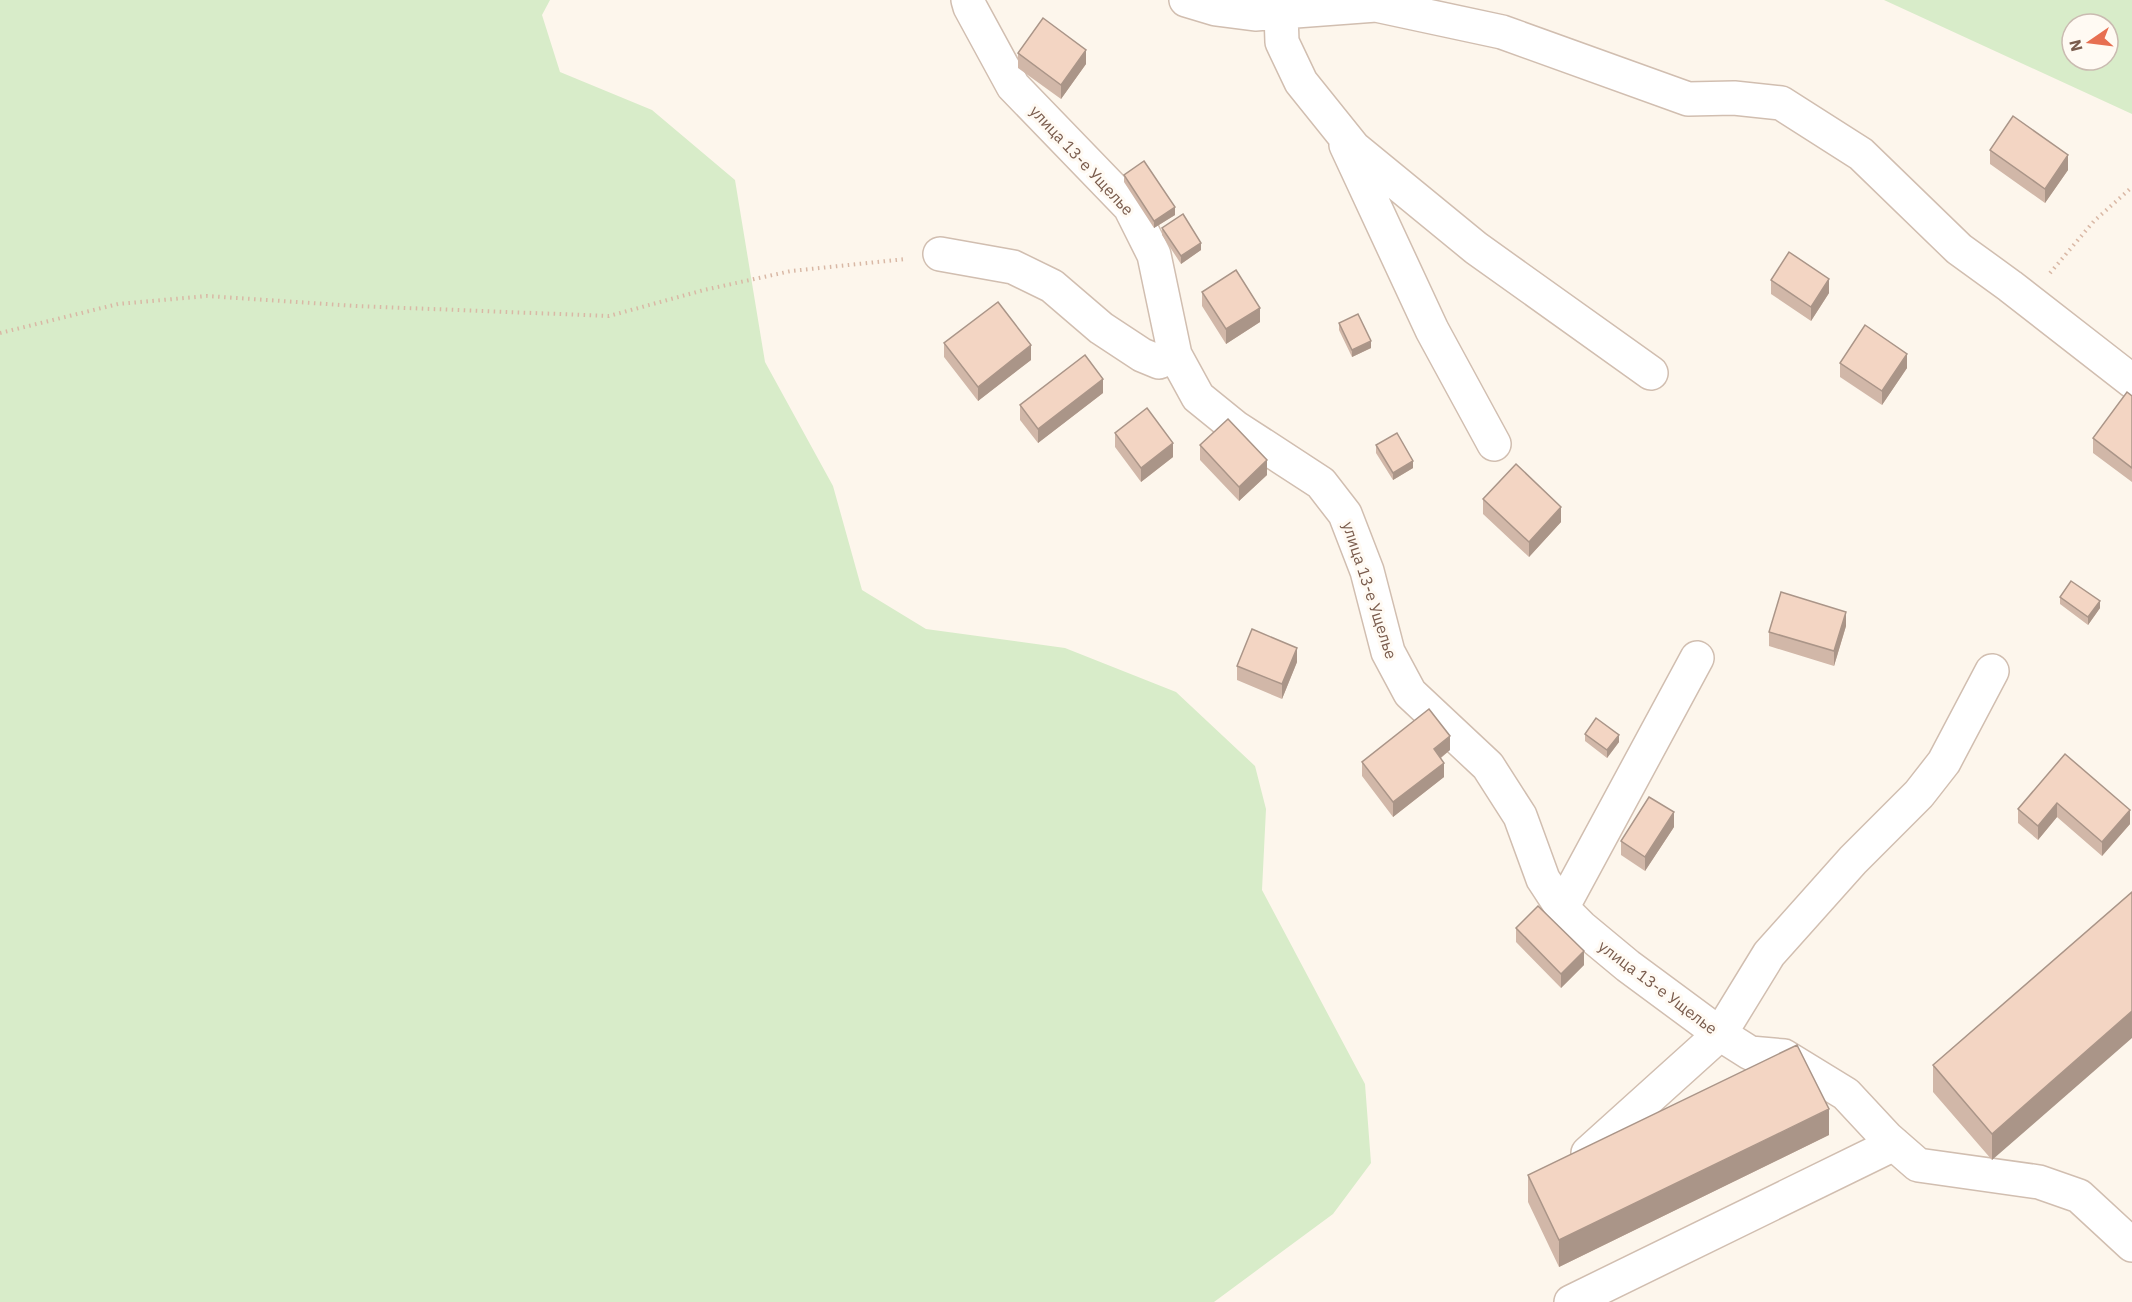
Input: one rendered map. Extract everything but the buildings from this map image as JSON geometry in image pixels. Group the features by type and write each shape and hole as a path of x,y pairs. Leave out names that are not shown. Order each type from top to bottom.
{"street":[{"name":"улица 13-е Ущелье","path":"968,0 1013,86 1130,207 1154,255 1175,355 1198,397 1235,427 1321,483 1345,514 1367,571 1388,652 1410,693 1488,766 1520,816 1543,879 1562,908 1628,966 1720,1034 1750,1053 1784,1056 1846,1094 1894,1144 1918,1165 2039,1182 2079,1196 2132,1245"},
{"path":"1186,0 1216,9 1254,14 1376,5 1502,32 1688,99 1734,98 1781,103 1861,154 1959,249 2132,381"},
{"path":"1281,13 1282,42 1301,82 1354,148 1476,248 1651,373"},
{"path":"1341,132 1432,330 1494,444"},
{"path":"940,254 1013,267 1052,286 1101,328 1142,355 1159,362 1175,355"},
{"path":"1562,908 1697,658"},
{"path":"1588,1154 1720,1034 1769,954 1853,860 1919,794 1944,762 1992,671"},
{"path":"1570,1302 1894,1144"}],"path":[{"path":"2028,300 2094,221 2132,187"},
{"path":"0,333 118,304 207,296 356,306 609,316 704,290 791,271 879,263 940,254"}],"green space":[{"path":"0,0 550,0 542,15 560,72 652,110 735,180 765,362 833,486 862,590 926,629 1065,648 1176,692 1255,766 1266,809 1262,890 1365,1084 1371,1163 1333,1214 1214,1302 0,1302"},
{"path":"1884,0 2132,0 2132,114"}]}
